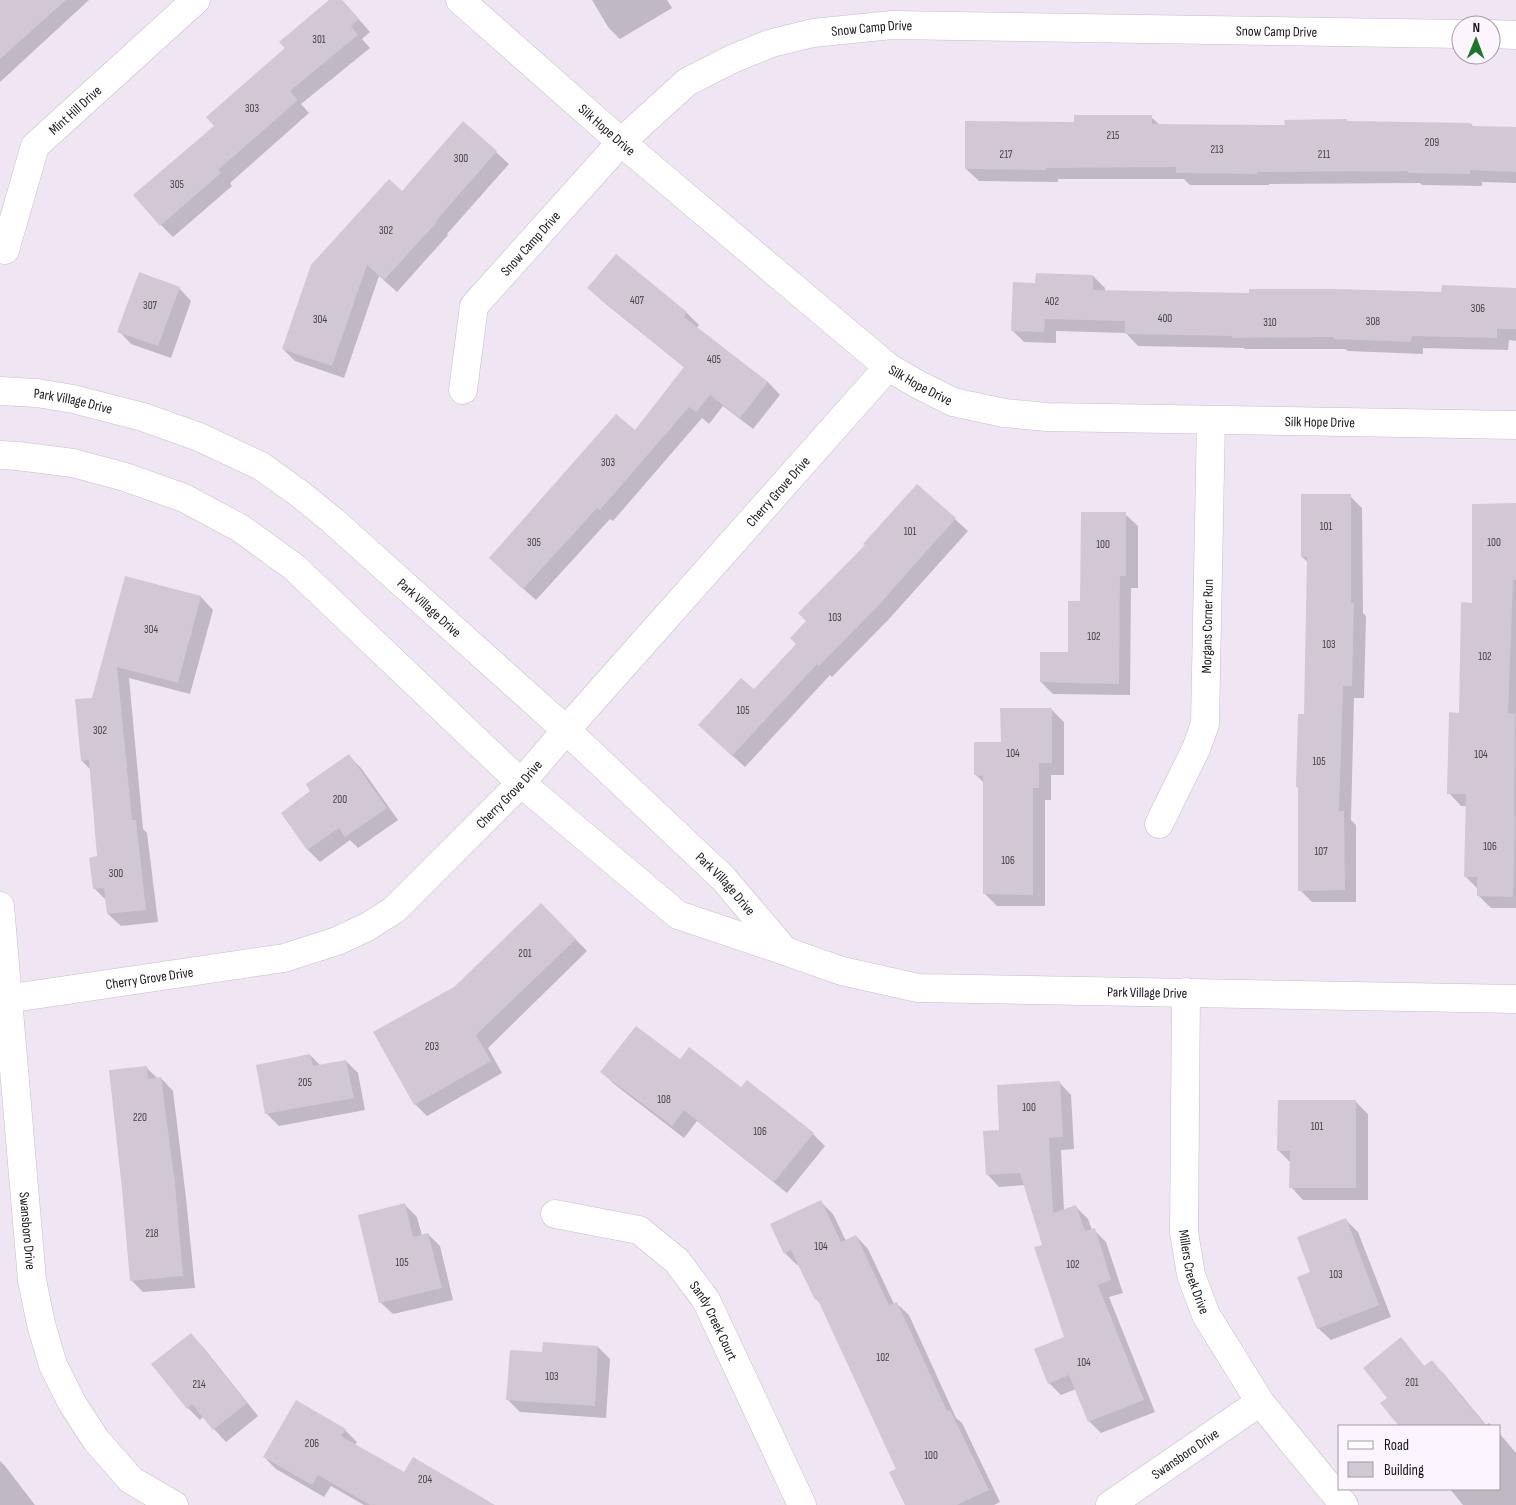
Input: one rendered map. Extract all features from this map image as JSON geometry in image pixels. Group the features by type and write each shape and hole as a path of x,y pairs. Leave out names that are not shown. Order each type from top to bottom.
{"street":[{"name":"Mint Hill Drive","path":"5,250 35,146 196,0"},
{"name":"Silk Hope Drive","path":"460,0 621,142 888,367 953,402 1004,413 1046,417 1516,425"},
{"name":"Snow Camp Drive","path":"463,390 474,306 621,142 687,82 732,59 772,43 813,33 892,26 1451,34"},
{"path":"1501,34 1516,35"},
{"name":"Cherry Grove Drive","path":"4,999 284,958 338,941 394,910 521,783 888,367"},
{"name":"Park Village Drive","path":"0,390 37,392 143,417 199,437 261,466 332,520 566,730 723,878 784,950"},
{"name":"Morgans Corner Run","path":"1159,824 1196,749 1205,724 1211,420"},
{"name":"Park Village Drive","path":"0,455 73,463 125,477 184,498 240,528 294,567 521,783 678,915 842,971 918,988 1516,999"},
{"name":"Swansboro Drive","path":"0,906 4,999 32,1280 53,1365 72,1404 96,1440 131,1480 174,1505"},
{"name":"Millers Creek Drive","path":"1186,992 1184,1232 1191,1275 1206,1315 1260,1402 1344,1505"},
{"name":"Sandy Creek Court","path":"555,1214 640,1230 677,1261 706,1300 802,1505"},
{"name":"Swansboro Drive","path":"1110,1505 1260,1402"}],"building":[{"path":"0,0 66,0 0,59"},
{"path":"329,0 342,0 359,19 351,26 358,35 290,91 298,100 218,170 221,173 160,226 133,195 214,126 206,117 285,48 279,42"},
{"path":"1074,115 1152,115 1152,124 1285,125 1284,120 1347,119 1347,121 1471,123 1471,126 1516,127 1516,172 1470,170 1470,174 1408,173 1408,171 1257,172 1257,174 1176,173 1176,167 1046,168 1046,170 965,169 965,121 1074,122"},
{"path":"463,121 497,151 437,222 384,280 367,265 332,366 282,349 311,265 389,179 402,191"},
{"path":"616,254 687,312 684,317 768,382 740,418 710,395 696,412 689,407 600,510 597,508 523,589 489,558 616,414 635,430 684,367 587,288"},
{"path":"139,272 180,287 158,346 117,332"},
{"path":"1036,273 1093,275 1093,290 1249,293 1249,289 1441,292 1442,285 1516,288 1516,329 1497,329 1497,338 1412,336 1411,342 1334,339 1334,337 1232,338 1232,336 1125,334 1125,321 1045,319 1044,332 1011,331 1013,282 1035,283"},
{"path":"917,484 956,518 877,607 819,666 817,664 732,756 698,725 741,678 754,689 796,644 790,638 806,621 798,613 865,545 863,544"},
{"path":"1301,494 1351,494 1351,603 1354,603 1352,686 1343,686 1339,811 1344,811 1345,890 1298,891 1298,787 1296,787 1298,714 1304,714 1307,557 1301,557"},
{"path":"1516,503 1516,580 1513,580 1508,713 1515,714 1513,897 1477,896 1477,877 1464,877 1466,794 1447,794 1449,712 1459,713 1461,602 1472,603 1472,504"},
{"path":"1081,512 1126,512 1126,576 1120,576 1119,684 1040,682 1040,652 1068,652 1068,601 1080,601"},
{"path":"125,576 201,596 178,683 117,667 132,820 136,820 146,910 107,914 104,888 93,889 89,858 97,856 89,760 81,761 75,699 92,698"},
{"path":"1000,708 1052,708 1052,763 1039,763 1039,788 1033,788 1033,895 983,894 983,776 974,775 974,742 1001,742"},
{"path":"349,754 387,808 345,837 339,828 307,850 281,813 310,791 306,784"},
{"path":"541,903 576,939 476,1035 491,1061 414,1105 373,1032 454,987"},
{"path":"636,1026 680,1059 689,1047 741,1087 747,1080 814,1133 774,1182 684,1110 672,1126 600,1072"},
{"path":"310,1054 313,1066 346,1060 354,1098 265,1114 256,1065"},
{"path":"147,1066 148,1079 161,1077 175,1184 183,1276 130,1281 109,1070"},
{"path":"1060,1081 1063,1137 1049,1138 1053,1213 1076,1205 1085,1231 1095,1228 1111,1280 1098,1285 1144,1400 1088,1422 1069,1375 1048,1384 1034,1349 1064,1337 1034,1247 1042,1245 1020,1173 986,1175 983,1131 999,1130 997,1085"},
{"path":"1278,1100 1356,1100 1356,1188 1289,1188 1290,1151 1277,1151"},
{"path":"821,1200 841,1242 856,1235 889,1305 897,1302 947,1411 950,1410 989,1490 957,1505 905,1505 889,1472 896,1469 817,1298 815,1300 791,1250 784,1254 770,1224"},
{"path":"405,1203 413,1237 428,1233 442,1288 379,1303 358,1215"},
{"path":"1346,1218 1379,1305 1317,1329 1297,1277 1310,1272 1297,1237"},
{"path":"191,1333 247,1403 213,1430 192,1404 187,1409 151,1364"},
{"path":"1401,1337 1424,1366 1432,1360 1485,1425 1398,1425 1380,1403 1387,1398 1363,1368"},
{"path":"543,1342 598,1346 595,1406 506,1400 510,1350 542,1352"},
{"path":"296,1400 346,1429 341,1436 404,1472 413,1457 495,1505 370,1505 318,1475 312,1485 263,1457"}]}
